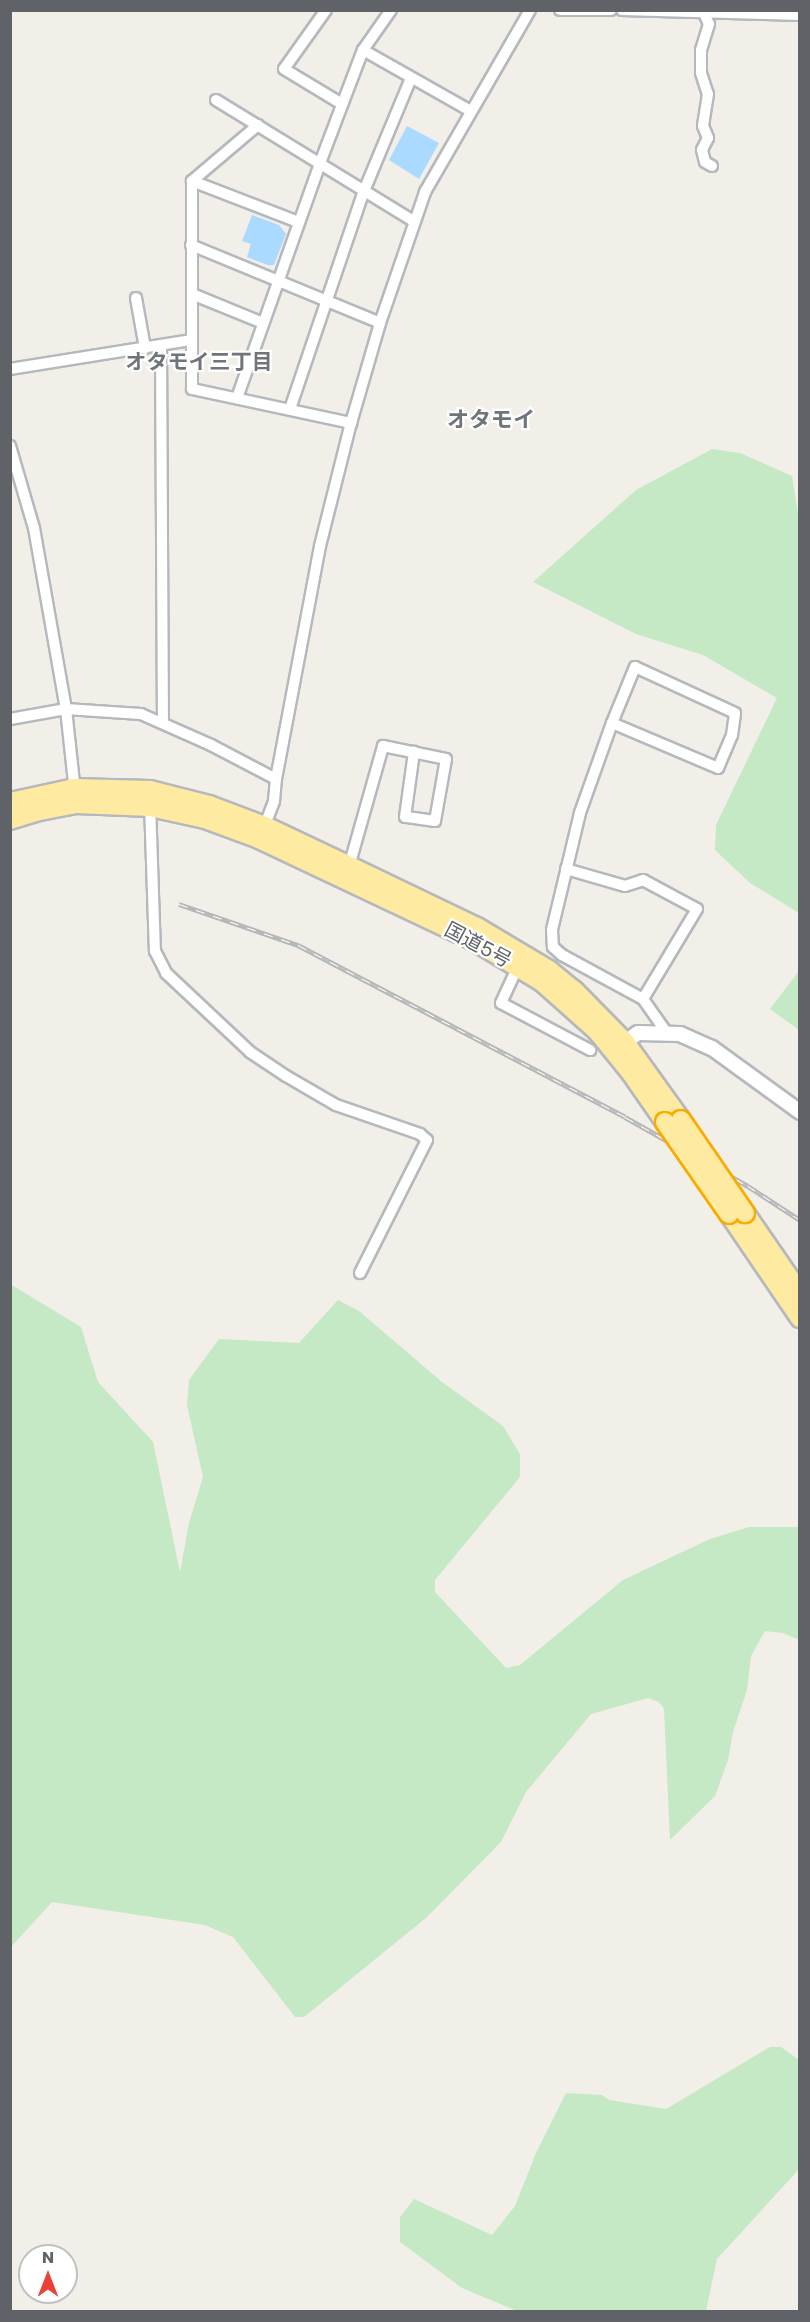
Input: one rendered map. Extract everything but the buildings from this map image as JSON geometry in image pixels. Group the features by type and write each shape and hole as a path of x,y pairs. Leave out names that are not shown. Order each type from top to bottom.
{"highway":[{"name":"国道5号","path":"10,820 40,811 75,796"},
{"name":"国道5号","path":"10,802 75,796 150,799 209,805 522,960 574,990 619,1046 737,1213 800,1293"},
{"name":"国道5号","path":"737,1213 800,1318"}],"street":[{"path":"326,10 284,69 342,104"},
{"path":"237,398 298,222 363,50 391,10"},
{"path":"262,833 274,801 276,779 320,546 351,423 380,323 425,192 530,10"},
{"path":"560,10 579,13 611,10"},
{"path":"622,10 800,15"},
{"path":"704,13 709,24 701,50 701,73 708,94 703,126 708,138 702,150 705,162 712,166"},
{"path":"363,50 471,111"},
{"path":"290,410 364,192 411,78"},
{"path":"216,100 415,222"},
{"path":"258,125 192,181 192,389 351,423"},
{"path":"192,181 298,222"},
{"path":"191,245 380,323"},
{"path":"192,294 263,323"},
{"path":"136,298 145,348"},
{"path":"10,369 192,339"},
{"path":"161,345 163,723"},
{"path":"10,446 34,528 66,709 75,796"},
{"path":"612,723 718,768 732,735 735,713 635,667 612,723 580,813 552,930 554,947 562,955 643,999 665,1031"},
{"path":"10,718 66,709 141,714 276,779"},
{"path":"347,872 383,746 414,752 446,759 435,820 405,817 414,752"},
{"path":"150,799 155,951 166,973 250,1052 286,1076 336,1105 420,1134 426,1140 360,1273"},
{"path":"566,869 626,886 643,880 697,909 643,999"},
{"path":"522,960 501,1003 591,1050"},
{"path":"619,1046 638,1033 665,1031 680,1034 712,1048 800,1112"}],"green space":[{"path":"712,449 740,453 792,476 800,526 799,913 750,883 715,850 716,825 777,698 703,655 636,634 533,582 636,490"},
{"path":"799,971 799,1030 770,1009"},
{"path":"10,1284 81,1327 98,1382 153,1442 180,1572 189,1523 203,1477 187,1405 189,1380 219,1339 299,1343 338,1300 359,1311 442,1382 503,1426 520,1454 520,1477 435,1580 435,1592 506,1668 520,1665 623,1580 710,1539 749,1527 799,1527 799,1640 783,1633 765,1631 751,1656 747,1690 733,1732 728,1760 715,1796 670,1840 664,1709 659,1702 648,1698 591,1714 526,1792 501,1842 426,1918 304,2017 295,2017 233,1937 205,1925 52,1902 11,1947"},
{"path":"770,2047 781,2047 799,2060 799,2169 717,2259 706,2311 517,2311 462,2288 400,2242 400,2217 414,2199 492,2235 515,2206 536,2153 566,2093 602,2095 609,2100 666,2109"}],"water":[{"path":"407,126 439,143 419,179 389,160"},
{"path":"252,215 279,225 286,234 274,265 247,257 251,244 242,241"}],"railway":[{"path":"179,904 298,945 625,1117 748,1186 800,1220"}],"district":[{"name":"オタモイ三丁目","path":"199,362"},
{"name":"オタモイ","path":"491,420"}]}
